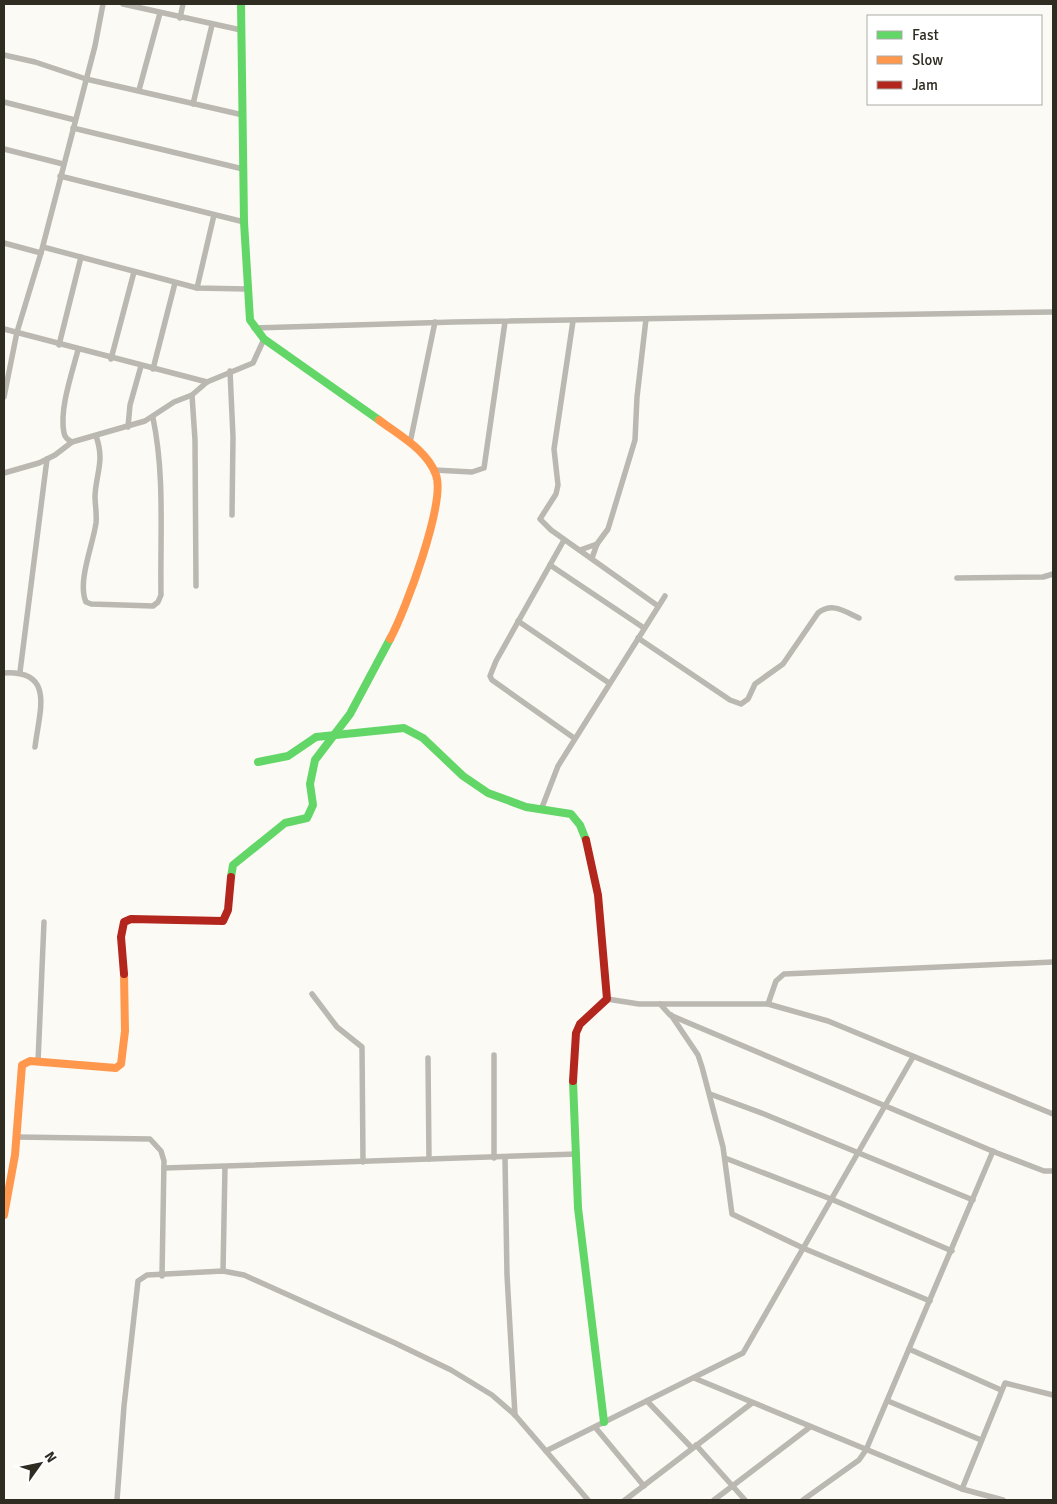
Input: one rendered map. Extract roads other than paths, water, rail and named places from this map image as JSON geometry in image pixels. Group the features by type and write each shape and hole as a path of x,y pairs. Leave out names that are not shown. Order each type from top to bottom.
{"street":[{"path":"4,397 17,332 42,250 74,120 95,46 103,4"},
{"path":"123,4 212,25 242,30"},
{"path":"180,18 183,4"},
{"path":"4,1215 16,1137 20,1072 25,1063 38,1062 116,1068 121,1064 124,1040 124,966 121,936 124,922 131,919 223,921 228,910 230,873 234,864 291,820 307,818 313,805 310,793 313,768 319,754 350,714 400,620 431,527 437,497 437,477 426,458 410,443 311,369 264,339 254,328 250,320 244,222 241,4"},
{"path":"139,90 160,13"},
{"path":"193,104 212,25"},
{"path":"4,55 35,62 86,79 242,115"},
{"path":"4,102 74,120"},
{"path":"73,128 243,169"},
{"path":"4,149 63,164"},
{"path":"60,176 244,222"},
{"path":"197,288 214,215"},
{"path":"4,243 81,257 197,288 247,289"},
{"path":"60,345 81,257"},
{"path":"111,359 134,272"},
{"path":"153,369 175,282"},
{"path":"254,328 435,322 1053,312"},
{"path":"592,558 597,544 608,529 635,440 637,397 646,319"},
{"path":"573,321 554,449 558,485 556,494 540,519 564,540 658,606"},
{"path":"410,443 435,322"},
{"path":"434,470 472,472 484,468 504,322"},
{"path":"4,330 111,359 207,382"},
{"path":"4,473 47,459 72,442 128,427 153,418 174,402 192,395 207,382 253,363 264,339"},
{"path":"72,442 66,439 64,433 65,414 68,385 78,350"},
{"path":"128,427 130,405 142,366"},
{"path":"230,371 233,437 232,515"},
{"path":"192,395 195,440 196,586"},
{"path":"96,436 100,448 95,497 96,524 87,562 83,597 86,602 91,604 153,606 158,602 160,595 160,490 157,436 153,418"},
{"path":"20,672 47,459"},
{"path":"564,540 493,666 490,676 492,680 574,738"},
{"path":"580,550 597,544"},
{"path":"550,565 644,628"},
{"path":"957,578 1043,577 1053,574"},
{"path":"541,810 558,766 574,738 665,596"},
{"path":"638,638 737,704 741,704 748,699 756,684 783,664 818,613 824,608 833,606 859,618"},
{"path":"518,621 609,683"},
{"path":"4,673 20,672 32,677 38,683 41,693 35,747"},
{"path":"258,762 288,756 311,739 382,729 404,728 413,731 448,760 470,783 519,805 572,815 581,828 592,856 600,913 606,999"},
{"path":"38,1062 44,922"},
{"path":"768,1004 776,981 784,974 1053,962"},
{"path":"312,994 337,1027 362,1047 363,1162"},
{"path":"604,1422 578,1208 573,1073 576,1033 580,1024 606,999 660,1004 768,1004 828,1021 1053,1114"},
{"path":"660,1004 698,1055 710,1094 725,1158 732,1214 803,1248 930,1301"},
{"path":"670,1015 993,1151 1044,1171 1053,1171"},
{"path":"494,1056 494,1158"},
{"path":"546,1451 743,1353 913,1057"},
{"path":"428,1058 429,1159"},
{"path":"710,1094 764,1114 857,1154 973,1200"},
{"path":"16,1137 150,1139 161,1150 164,1168 162,1276"},
{"path":"803,1500 859,1460 866,1450 993,1151"},
{"path":"164,1168 505,1158 577,1154"},
{"path":"505,1158 508,1294 515,1415"},
{"path":"725,1158 831,1199 952,1251"},
{"path":"223,1271 225,1167"},
{"path":"117,1500 124,1406 138,1281 147,1275 162,1276 223,1271 244,1275 395,1342 452,1370 492,1395 515,1415 588,1500"},
{"path":"910,1349 1001,1390"},
{"path":"694,1378 962,1489 999,1500"},
{"path":"962,1489 1005,1383 1008,1382 1053,1395"},
{"path":"647,1401 694,1446 745,1500"},
{"path":"888,1401 981,1440"},
{"path":"625,1500 752,1403"},
{"path":"595,1427 644,1486"},
{"path":"714,1500 810,1427"}]}
